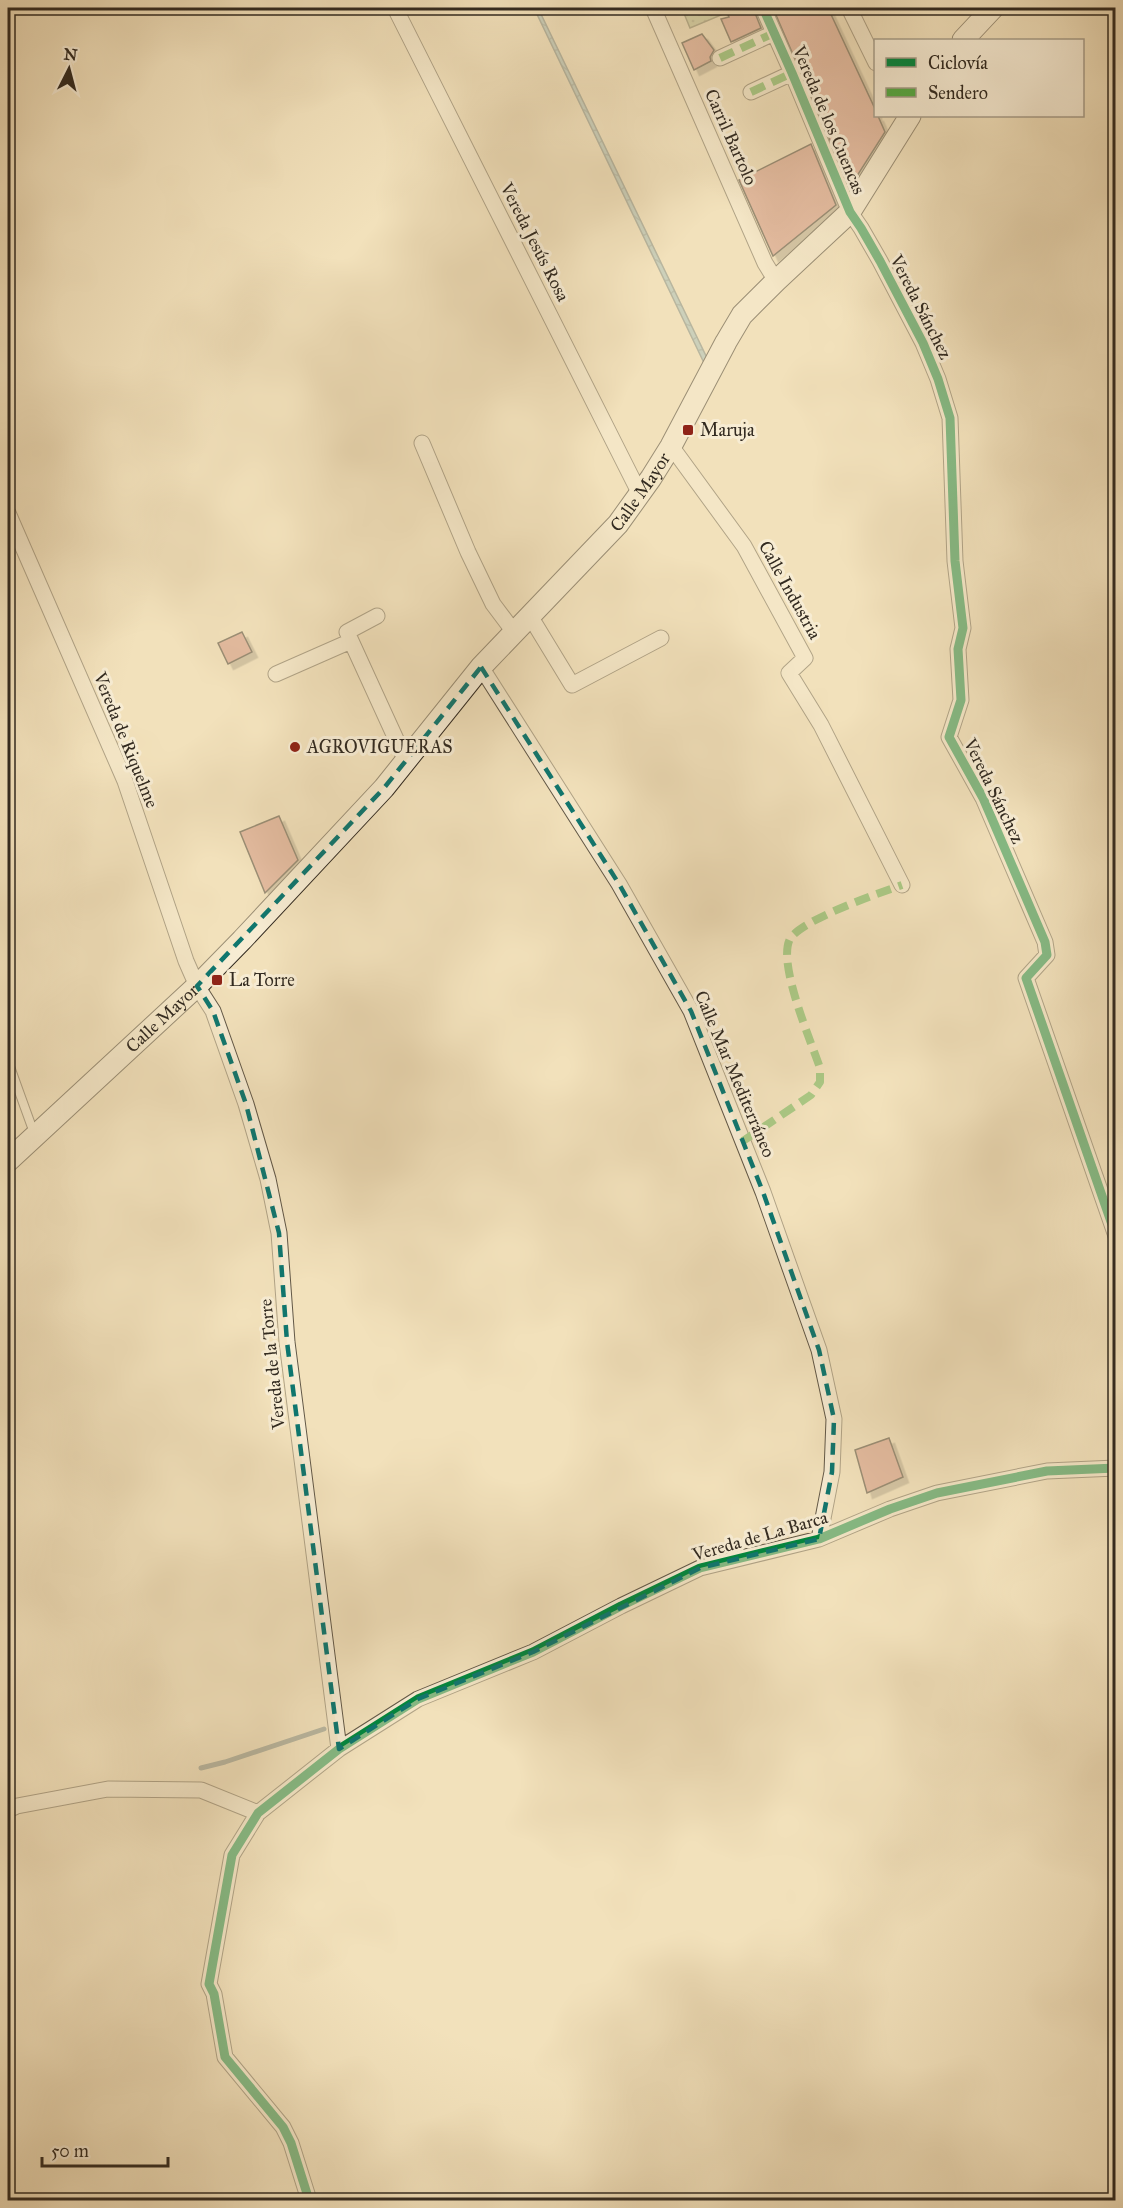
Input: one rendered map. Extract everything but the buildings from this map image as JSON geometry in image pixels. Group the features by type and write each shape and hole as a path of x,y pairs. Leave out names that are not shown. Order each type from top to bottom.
{"main road":[{"path":"964,39 993,8"},
{"name":"Calle Mayor","path":"8,1161 197,986 336,840 406,761 481,667 618,524 670,446 735,326 754,302 850,212 905,118"}],"street":[{"name":"Vereda Jesús Rosa","path":"395,8 640,494"},
{"name":"Carril Bartolo","path":"653,8 765,263 776,281"},
{"name":"Vereda de los Cuencas","path":"763,8 850,212"},
{"path":"849,8 874,59"},
{"path":"720,58 774,33"},
{"path":"751,92 792,73"},
{"name":"Vereda Sánchez","path":"850,212 880,261 922,343 938,379 950,418 955,561 963,628 958,649 961,700 949,737 983,798 1045,942 1047,955 1026,978 1116,1236"},
{"path":"422,443 468,552 493,604 514,632"},
{"name":"Calle Industria","path":"670,446 744,546 805,658 789,673 821,725 902,885"},
{"name":"Vereda de Riquelme","path":"8,513 125,781 186,961 197,986"},
{"path":"530,615 572,685 662,638"},
{"path":"377,616 347,632 406,761"},
{"path":"276,674 351,641"},
{"name":"Calle Mar Mediterráneo","path":"481,667 619,884 690,1011 764,1192 819,1350 834,1419 832,1472 819,1539"},
{"name":"Vereda de la Torre","path":"197,986 213,1011 246,1104 268,1179 279,1233 287,1342 339,1749"},
{"name":"Vereda de La Barca","path":"258,1812 339,1749 418,1699 533,1652 700,1568 819,1539 937,1492 1047,1471 1116,1468"},
{"path":"8,1810 17,1806 108,1789 201,1790 258,1812 232,1855 209,1984 214,1994 225,2057 283,2127 291,2143 309,2200"}],"lane":[{"path":"8,1061 35,1135"}],"highlighted area":[{"path":"481,667 619,884 691,1011 763,1192 819,1350 834,1419 832,1472 819,1539 700,1568 533,1652 418,1699 339,1749 287,1342 279,1233 246,1104 213,1011 197,986 384,788"}],"green space":[{"path":"690,8 723,8 726,13 690,28 683,11"}],"water":[{"path":"534,8 538,8 708,360 705,365"}],"waterway":[{"path":"201,1768 324,1729"}],"marked path":[{"path":"720,58 774,33"},
{"path":"751,92 792,73"},
{"path":"743,1141 811,1095 820,1082 820,1068 791,983 787,950 790,939 797,932 824,916 902,885"}],"cycle path":[{"path":"763,8 850,212 880,261 923,343 938,379 950,418 955,561 963,628 958,649 961,700 949,737 983,798 1045,942 1047,955 1026,978 1116,1236"},
{"path":"309,2200 291,2143 283,2127 225,2057 214,1994 209,1984 232,1855 258,1813 339,1749 418,1699 533,1652 700,1568 819,1539 890,1509 937,1493 1047,1471 1116,1468"}],"place":[{"name":"Maruja","path":"688,430"},
{"name":"AGROVIGUERAS","path":"295,747"},
{"name":"La Torre","path":"217,980"}]}
